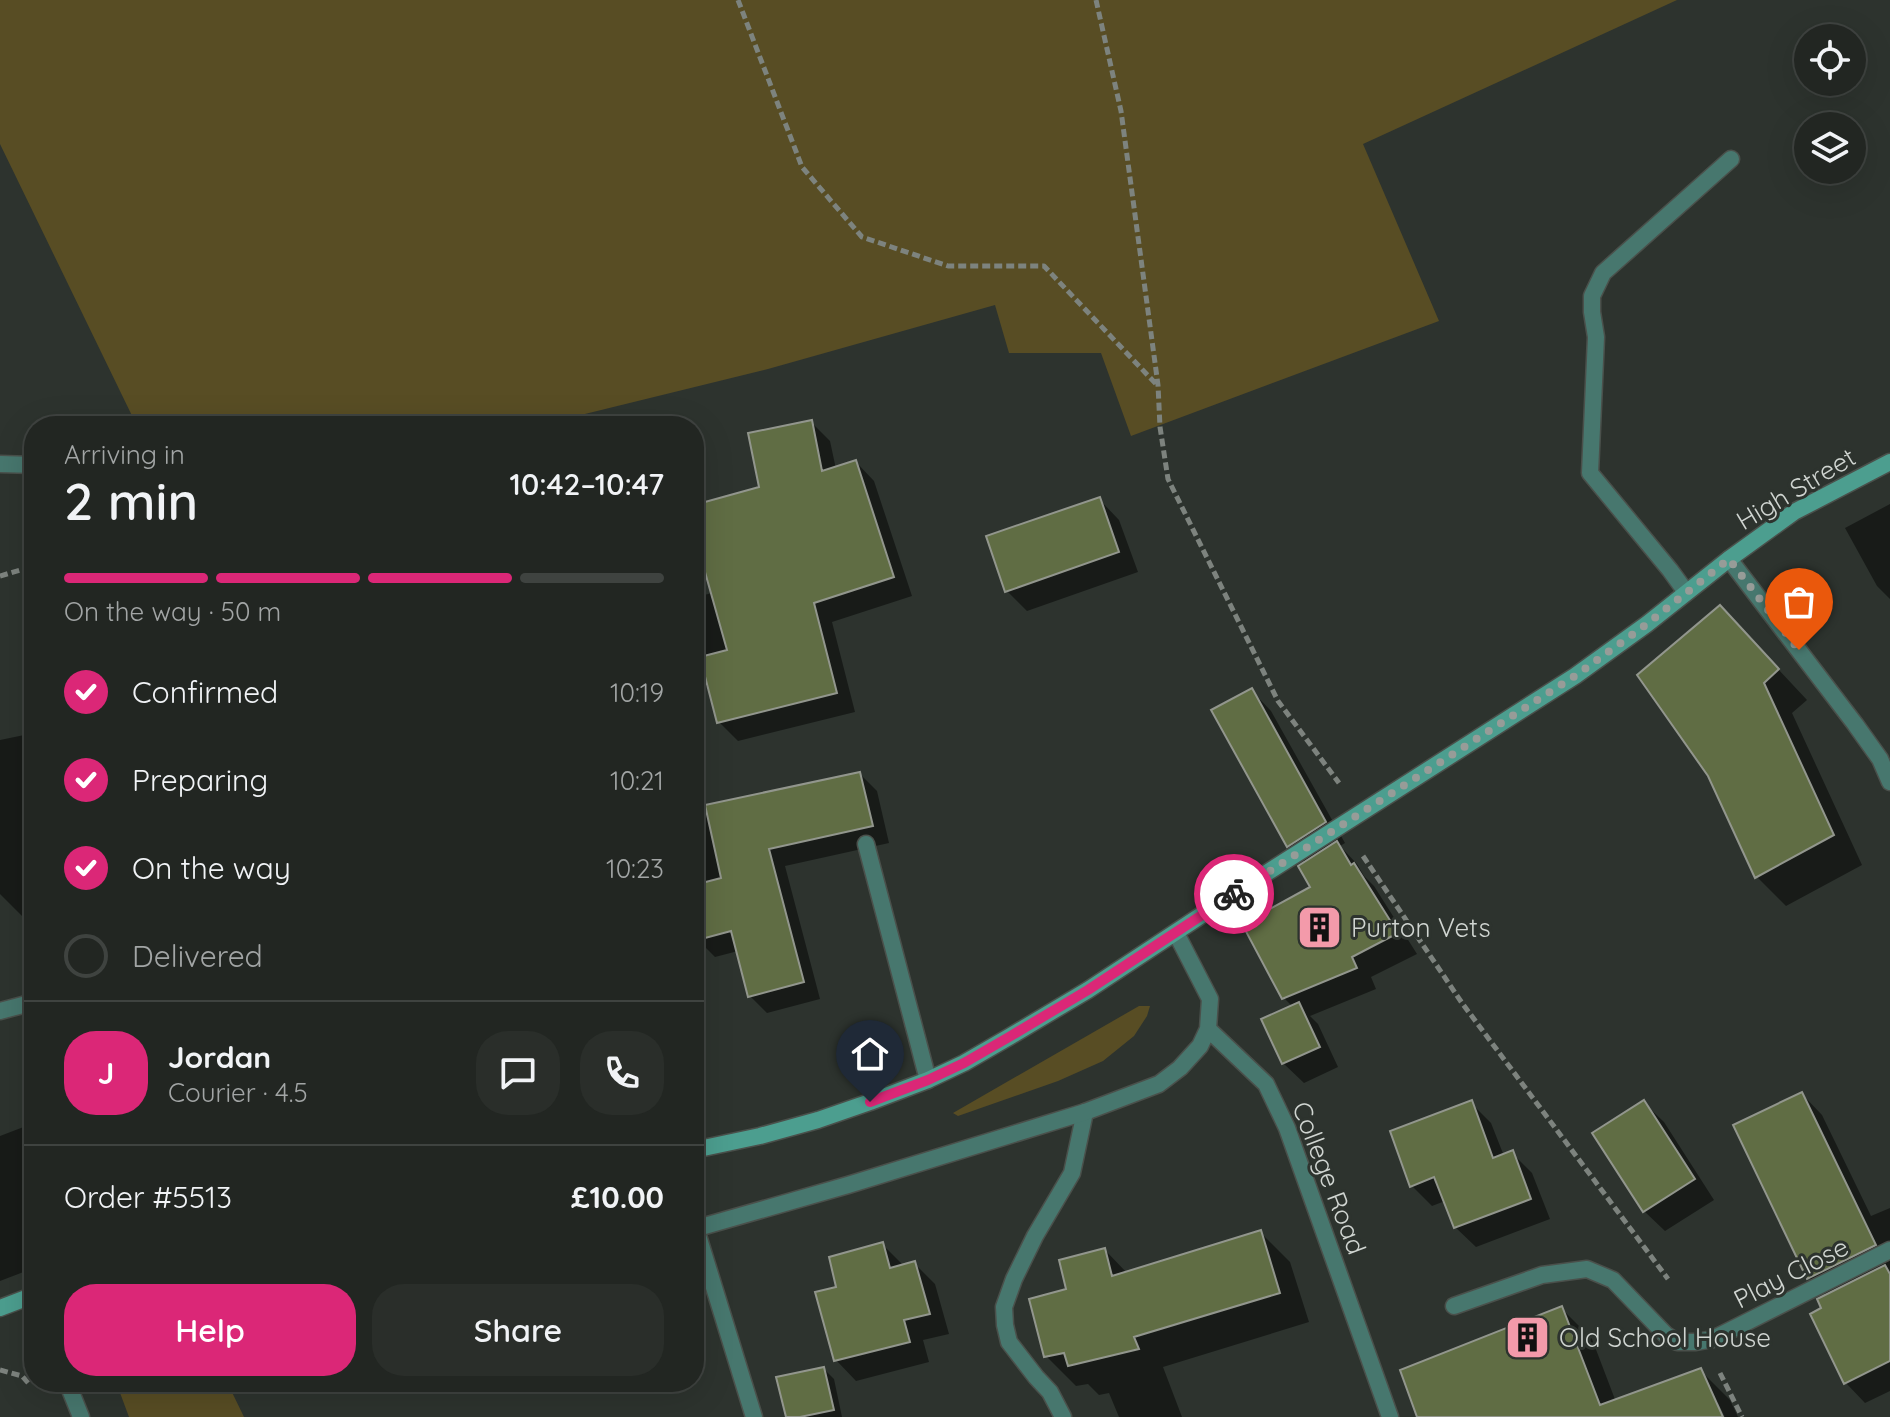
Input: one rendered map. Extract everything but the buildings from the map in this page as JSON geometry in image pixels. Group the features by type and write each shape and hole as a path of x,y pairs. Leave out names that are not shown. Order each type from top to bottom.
{"street":[{"path":"1686,592 1590,473 1596,337 1592,296 1603,273 1731,159"},
{"name":"High Street","path":"704,1148 818,1120 928,1080 1009,1037 1088,990 1575,676 1794,512 1890,462"},
{"path":"0,464 24,465"},
{"path":"1729,559 1855,724 1880,759 1890,782"},
{"path":"866,844 928,1080"},
{"path":"704,1226 1085,1112 1159,1084 1180,1068 1200,1046 1208,1029 1210,999 1176,933"},
{"path":"0,1011 24,1005"},
{"name":"College Road","path":"1208,1029 1266,1084 1282,1117 1390,1417"},
{"path":"1063,1417 1050,1392 1009,1342 1004,1307 1035,1236 1072,1173 1085,1112"},
{"name":"Play Close","path":"1713,1339 1890,1250"},
{"path":"704,1258 754,1417"},
{"path":"1454,1306 1542,1275 1587,1269 1613,1280 1666,1335 1677,1342 1713,1339"},
{"path":"0,1308 24,1300"},
{"path":"71,1392 81,1417"}],"path":[{"path":"738,0 802,167 862,237 948,266 1044,266 1158,385"},
{"path":"1096,0 1121,111 1168,479 1278,701 1360,813"},
{"path":"0,576 24,569"},
{"path":"1382,883 1462,1003 1674,1288"},
{"path":"1713,1339 1716,1364 1742,1417"}],"shaded area":[{"path":"0,0 1677,0 1363,144 1439,321 1131,436 1101,353 1009,353 995,305 768,369 577,416 132,416 0,144"},
{"path":"1139,1006 1150,1006 1134,1036 1103,1061 1058,1081 958,1116 953,1113"},
{"path":"120,1392 232,1392 244,1417 129,1417"}],"way so far":[{"path":"1234,894 1575,676 1729,559 1799,650"}],"place":[{"name":"Purton Vets","path":"1320,928"},
{"name":"Old School House","path":"1528,1338"}],"route":[{"path":"870,1102 964,1063 1088,990 1234,894"}]}
